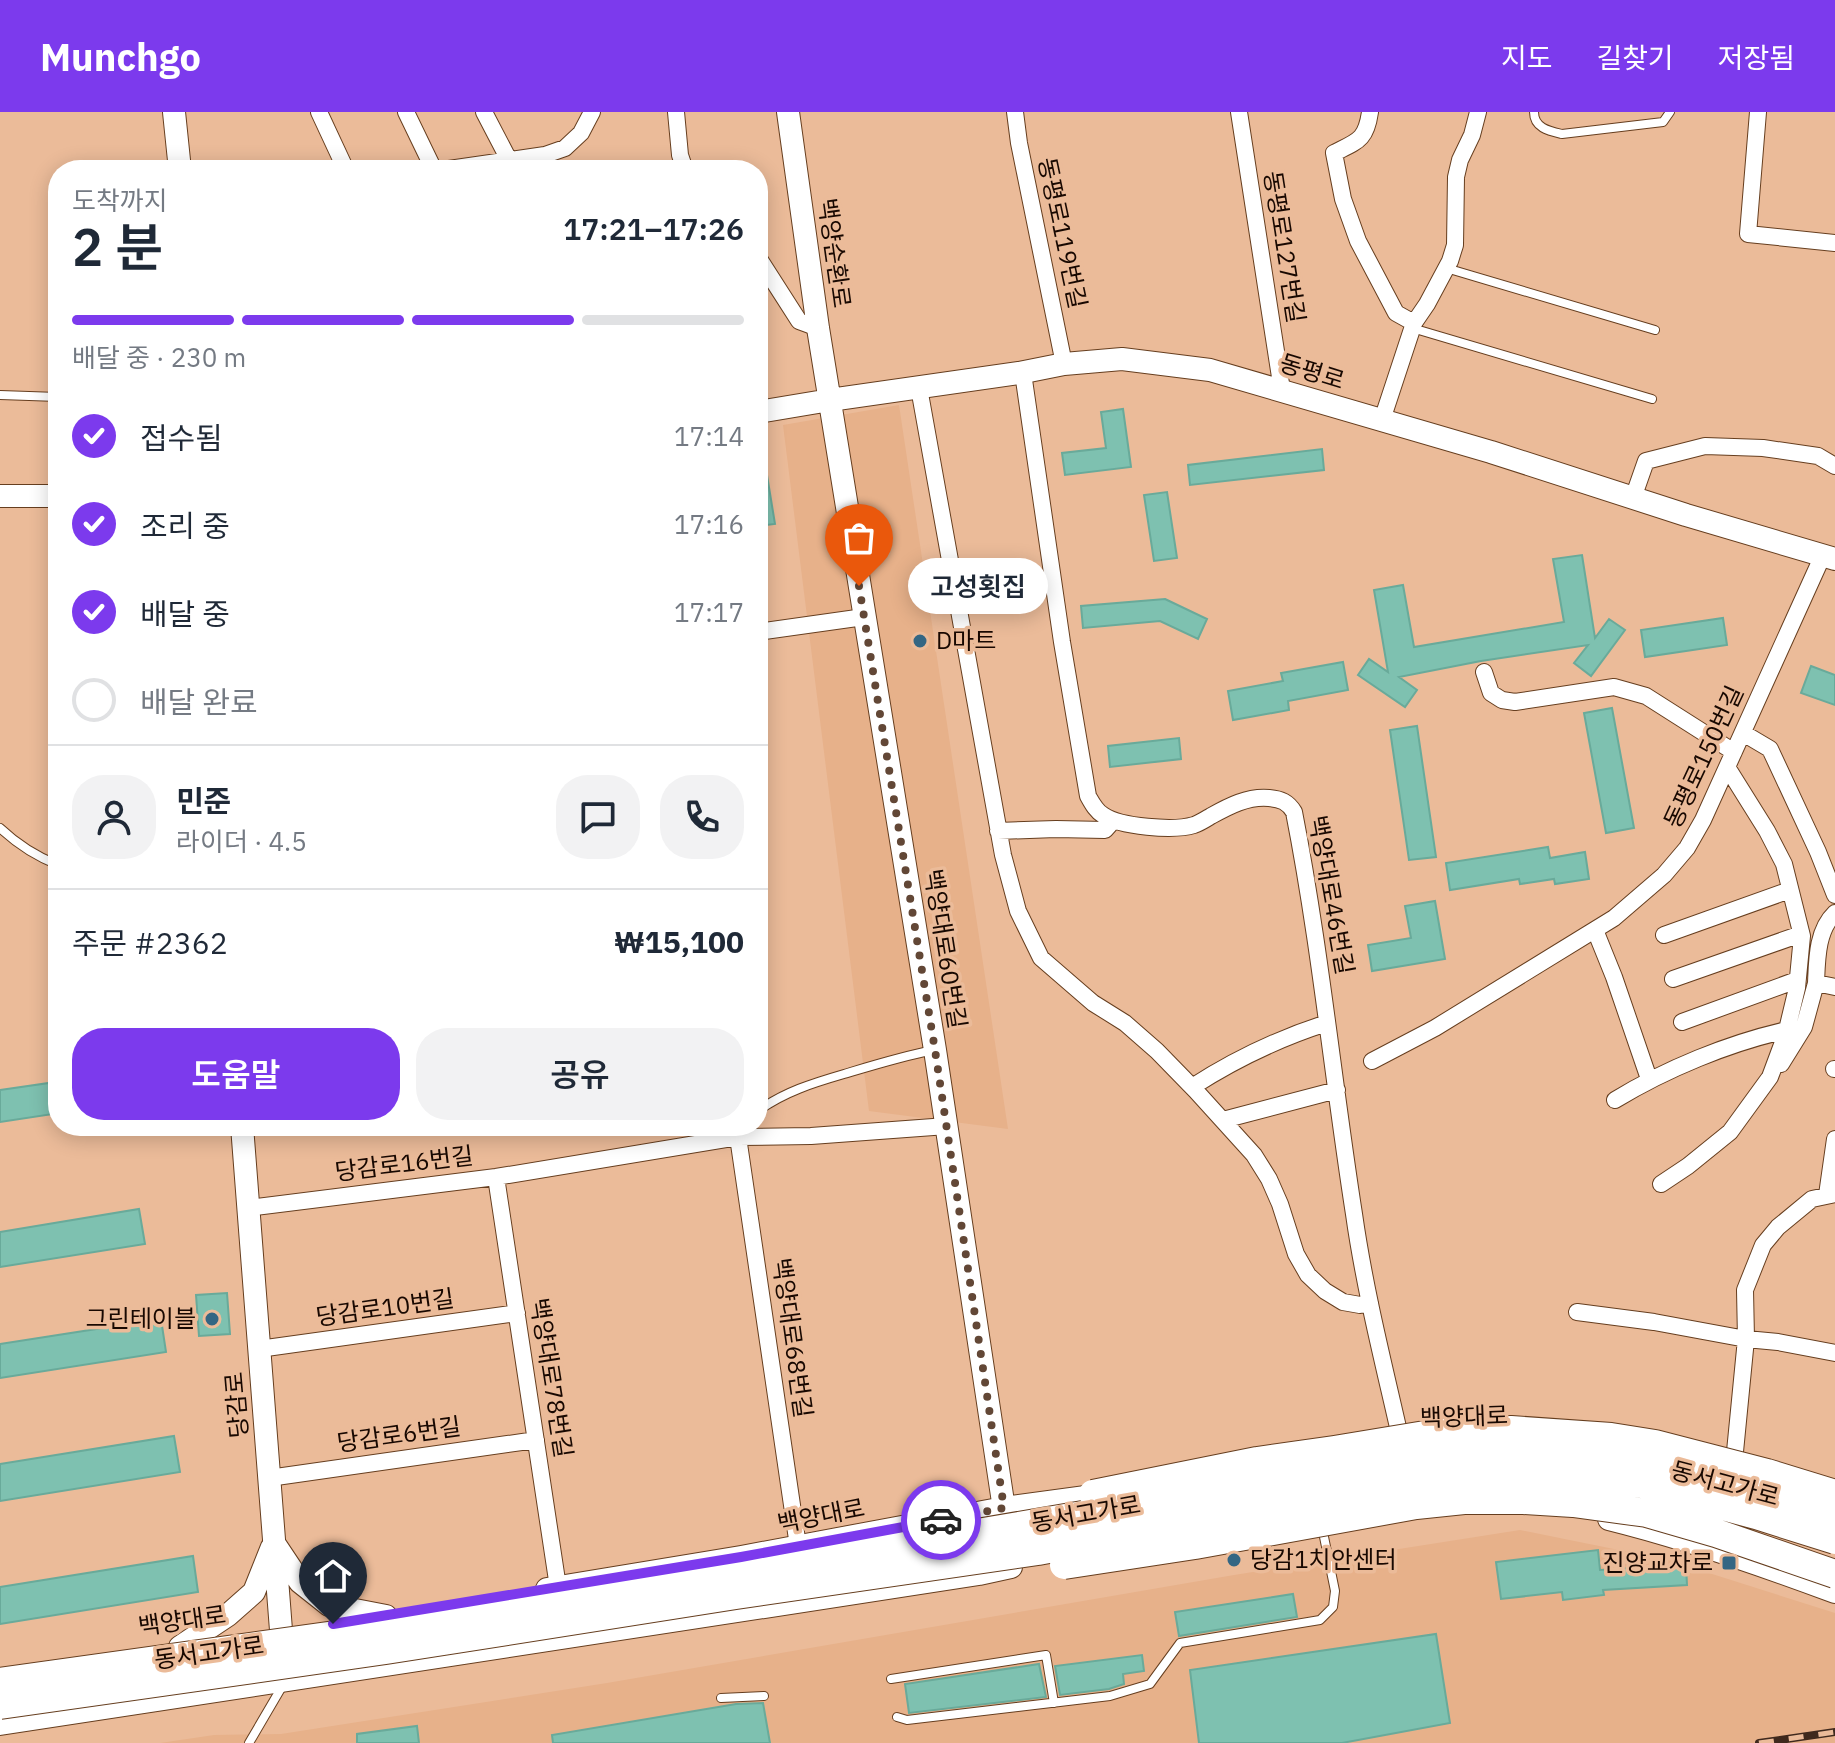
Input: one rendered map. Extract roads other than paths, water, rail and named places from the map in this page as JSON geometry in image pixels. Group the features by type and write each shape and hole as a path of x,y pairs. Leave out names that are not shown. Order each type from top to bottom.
{"highway":[{"path":"778,1567 801,1556 1024,1507 1257,1461 1437,1433 1511,1430 1611,1437 1670,1447 1835,1494"},
{"name":"동서고가로","path":"0,1682 385,1628 778,1567 1435,1455 1513,1448 1646,1463 1759,1490 1835,1517"},
{"name":"동서고가로","path":"0,1705 1012,1555 1383,1486 1444,1478 1515,1473 1642,1484 1835,1540"},
{"path":"1012,1555 1064,1565 1416,1505 1464,1500 1523,1500 1647,1513 1835,1574"}],"main road":[{"path":"174,112 179,160"},
{"name":"백양순환로","path":"788,112 830,400"},
{"name":"동평로","path":"768,410 1023,373 1064,364 1122,359 1210,370 1829,557"},
{"name":"백양대로60번길","path":"830,400 947,1126 1004,1508 1007,1544 979,1574"},
{"path":"0,496 48,496"},
{"name":"당감로","path":"243,1136 285,1681"},
{"name":"백양대로","path":"0,1673 386,1616 1004,1508 1322,1463 1402,1445 1479,1439 1564,1445 1732,1480 1835,1517"},
{"path":"0,1724 979,1574 1406,1488 1475,1481 1606,1488 1667,1500 1747,1523 1835,1554"},
{"path":"1087,1497 1070,1509 1069,1526 1075,1537 1094,1549"},
{"path":"1266,1518 1509,1505 1582,1512 1667,1534 1835,1592"},
{"path":"274,1542 300,1582 329,1605 386,1616"},
{"path":"180,1647 228,1615 254,1592 274,1542"}],"street":[{"path":"319,112 341,160"},
{"path":"406,112 429,160"},
{"path":"484,112 509,160 545,155 565,148 581,133 592,112"},
{"path":"676,112 682,160"},
{"name":"동평로119번길","path":"1015,112 1064,364"},
{"name":"동평로127번길","path":"1239,112 1282,390"},
{"path":"1370,112 1367,131 1355,142 1334,153 1343,199 1358,241 1379,283 1396,313 1413,325"},
{"path":"1382,420 1413,325 1446,268 1455,245 1456,177 1478,112"},
{"path":"1758,112 1748,234 1835,243"},
{"path":"768,273 799,321 818,328"},
{"path":"998,831 1105,830 1113,821 1099,813 1088,796 1023,373"},
{"path":"919,388 1003,855 1018,911 1041,958 1093,1003 1125,1023 1157,1051 1254,1155 1269,1179 1296,1254 1308,1275 1343,1302 1370,1303"},
{"path":"1633,498 1646,461 1705,446 1763,448 1818,456 1835,466"},
{"name":"동평로150번길","path":"1372,1061 1435,1028 1614,918 1664,875 1687,848 1829,557"},
{"path":"768,631 864,617"},
{"path":"1484,672 1491,693 1502,700 1515,702 1614,687 1646,696 1731,760 1784,864 1801,934 1797,980 1787,1030 1770,1077 1730,1132 1661,1184"},
{"path":"1743,733 1770,749 1835,895"},
{"name":"백양대로46번길","path":"1113,821 1139,826 1194,825 1241,802 1259,797 1280,799 1294,812 1306,872 1354,1216 1402,1445"},
{"path":"1664,935 1790,890"},
{"path":"1763,1087 1788,1055 1804,1027 1816,983 1817,953 1828,920 1835,913"},
{"path":"1595,930 1649,1079"},
{"path":"1673,979 1801,934"},
{"path":"1682,1022 1797,980"},
{"path":"1816,983 1835,987"},
{"path":"1192,1087 1220,1069 1296,1033 1327,1023"},
{"path":"1615,1100 1649,1079 1756,1037 1787,1030"},
{"path":"1223,1120 1337,1090"},
{"name":"당감로16번길","path":"768,1133 811,1136 947,1126"},
{"name":"당감로16번길","path":"248,1208 496,1177 717,1136"},
{"name":"백양대로68번길","path":"745,1136 798,1546"},
{"path":"1732,1480 1746,1339 1745,1290 1763,1245 1778,1227 1812,1199 1831,1194 1835,1139"},
{"name":"백양대로78번길","path":"496,1177 558,1587"},
{"path":"1577,1312 1835,1353"},
{"name":"당감로10번길","path":"259,1349 517,1313"},
{"name":"당감로6번길","path":"269,1478 536,1440"}],"lane":[{"path":"1534,112 1538,126 1562,134 1663,122 1670,112"},
{"path":"1446,268 1655,330"},
{"path":"1413,325 1652,399"},
{"path":"0,395 48,397"},
{"path":"0,828 16,843 48,861"},
{"path":"768,1103 800,1087 893,1059 935,1050"},
{"path":"897,1717 907,1720 1110,1696 1150,1684 1180,1643 1320,1620 1333,1607 1335,1591 1320,1514"},
{"path":"891,1679 1046,1655 1054,1703"},
{"path":"249,1743 285,1681"},
{"path":"721,1698 764,1696"}],"railway":[{"path":"1759,1743 1835,1732"}],"place":[{"name":"고성횟집","path":"859,586"},
{"name":"D마트","path":"920,641"},
{"name":"그린테이블","path":"212,1319"},
{"name":"당감1치안센터","path":"1234,1560"},
{"name":"진양교차로","path":"1729,1563"}]}
